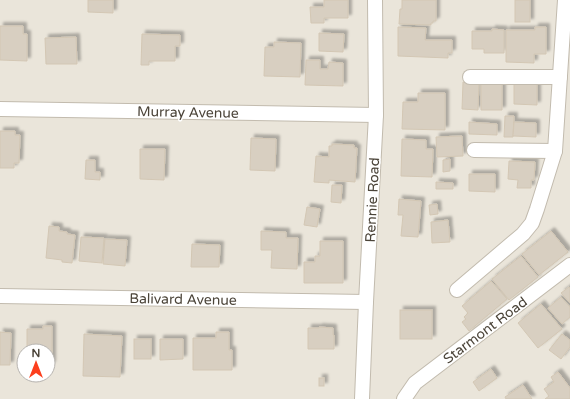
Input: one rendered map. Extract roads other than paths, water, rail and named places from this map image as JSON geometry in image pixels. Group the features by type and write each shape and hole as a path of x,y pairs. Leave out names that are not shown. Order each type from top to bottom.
{"street":[{"name":"Rennie Road","path":"362,399 376,116 374,0"},
{"path":"457,290 522,234 532,223 537,210 555,151 565,0"},
{"path":"470,77 560,77"},
{"name":"Murray Avenue","path":"0,109 376,116"},
{"path":"474,150 555,151"},
{"name":"Starmont Road","path":"404,399 415,383 570,265"},
{"name":"Balivard Avenue","path":"0,296 366,302"}]}
